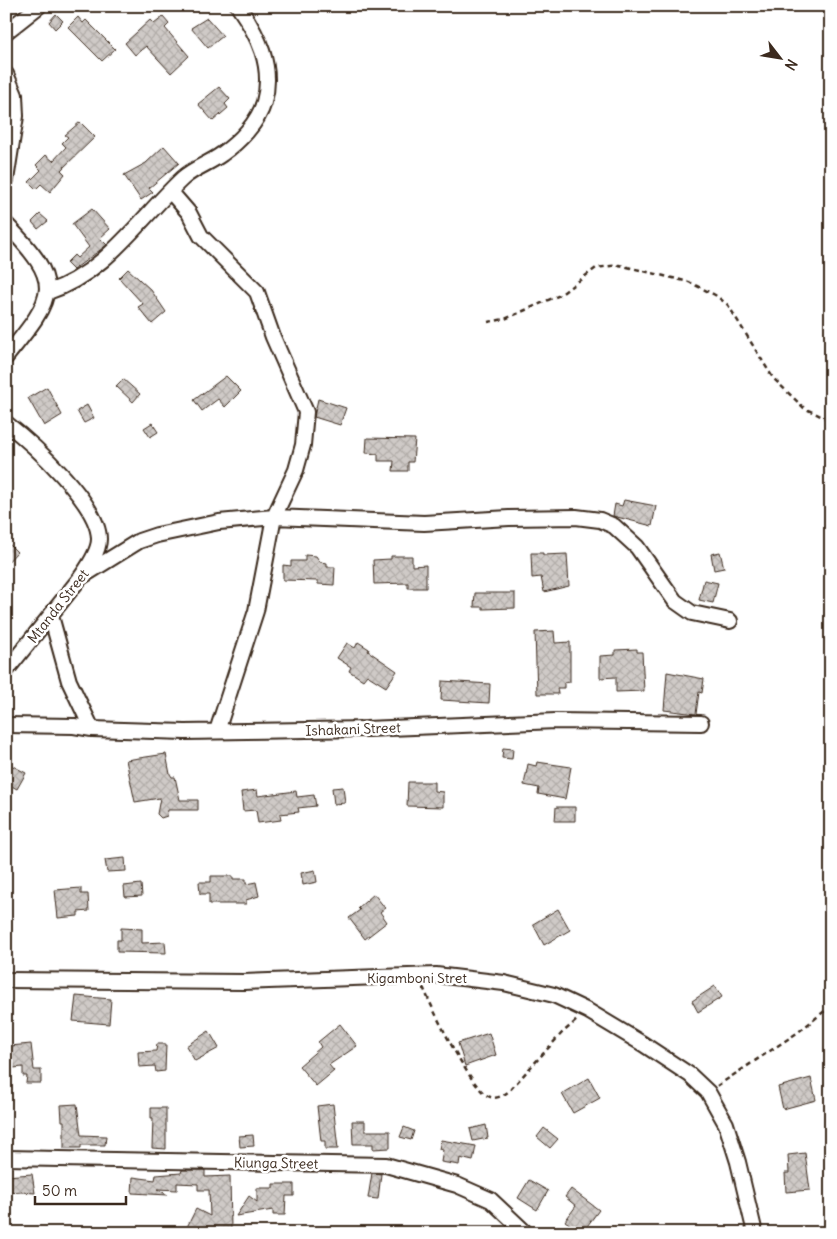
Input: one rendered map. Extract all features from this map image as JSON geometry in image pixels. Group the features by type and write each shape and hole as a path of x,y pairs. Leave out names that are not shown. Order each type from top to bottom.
{"street":[{"path":"6,32 39,6"},
{"path":"48,292 68,286 95,266 185,176 221,155 240,140 264,103 268,76 264,52 238,6"},
{"path":"6,74 15,95 16,106 6,180"},
{"path":"170,191 189,213 206,241 257,292 273,337 306,412 303,445 296,470 274,517 256,612 217,731"},
{"path":"6,224 31,250 45,271 48,292 26,332 6,357"},
{"name":"Mtanda Street","path":"6,423 22,436 83,500 96,522 100,541 91,562 81,577 6,671"},
{"path":"81,577 138,541 156,535 219,522 274,517 424,524 528,517 576,517 600,520 614,526 637,547 675,601 692,613 730,621"},
{"path":"51,616 69,681 92,729"},
{"name":"Ishakani Street","path":"6,725 74,726 92,729 217,731 366,729 556,721 701,723"},
{"name":"Kigamboni Stret","path":"6,980 244,982 418,976 475,978 535,989 588,1011 670,1061 690,1075 708,1092 726,1124 738,1162 755,1233"},
{"name":"Kiunga Street","path":"6,1158 386,1164 457,1185 491,1200 526,1233"}],"path":[{"path":"488,322 505,319 560,295 596,268 619,265 689,282 715,295 728,305 773,378 804,408 831,421"},
{"path":"418,976 433,1010 458,1055 483,1092 492,1097 503,1096 509,1091 562,1033 588,1011"},
{"path":"708,1092 797,1033 831,1006"}],"building":[{"path":"56,14 63,21 55,29 49,22"},
{"path":"78,17 83,23 86,20 115,49 102,61 68,27"},
{"path":"163,17 169,24 165,28 189,56 171,73 146,46 135,55 125,43 150,20 154,24"},
{"path":"207,18 223,36 208,48 191,28"},
{"path":"219,87 230,99 225,104 228,108 213,121 198,104"},
{"path":"80,122 95,137 61,170 65,174 50,192 41,184 36,189 29,182 41,170 36,165 46,155 53,161 66,147 62,143 68,137 65,135"},
{"path":"164,146 179,163 149,188 153,192 141,200 124,175 146,163"},
{"path":"92,209 110,229 100,238 107,245 73,270 66,263 74,255 77,258 89,247 72,224"},
{"path":"40,214 48,221 38,229 32,222"},
{"path":"128,269 151,290 166,312 152,324 138,307 143,304 119,278"},
{"path":"226,376 241,391 225,407 218,399 202,411 194,400"},
{"path":"123,379 140,394 133,402 116,386"},
{"path":"47,387 62,415 44,426 28,398"},
{"path":"318,399 346,408 340,425 314,417"},
{"path":"87,405 94,418 84,423 77,411"},
{"path":"152,423 158,432 150,437 144,428"},
{"path":"367,438 415,439 413,462 408,462 408,471 393,471 394,461 378,461 378,454 366,453"},
{"path":"624,500 656,506 652,526 613,516 615,504 622,506"},
{"path":"6,541 17,552 6,564"},
{"path":"720,552 724,568 714,570 711,554"},
{"path":"531,553 543,553 543,555 567,554 569,586 544,592 541,577 532,578"},
{"path":"305,555 316,556 320,562 327,563 327,567 335,567 334,585 318,584 318,581 283,580 283,565 291,566 291,561 305,561"},
{"path":"391,556 412,556 412,566 426,565 426,588 408,588 408,583 374,584 373,560 391,559"},
{"path":"704,580 718,583 713,603 699,600"},
{"path":"475,593 515,593 515,608 483,609 483,607 474,607"},
{"path":"554,631 555,643 570,642 570,682 564,683 564,688 557,688 558,694 537,694 535,632"},
{"path":"358,642 397,671 386,687 367,675 363,680 349,671 351,667 337,658 347,643 355,648"},
{"path":"637,649 637,652 642,652 644,691 616,692 616,677 600,678 600,656 615,655 615,650"},
{"path":"667,672 704,679 702,693 699,692 696,714 664,710"},
{"path":"442,681 490,684 489,703 441,700"},
{"path":"503,748 513,749 512,759 502,758"},
{"path":"166,754 170,774 172,777 175,777 180,800 198,800 198,810 168,810 167,816 161,818 157,814 160,798 135,802 126,760"},
{"path":"537,762 571,767 565,799 538,794 539,788 524,785 528,764 536,766"},
{"path":"9,764 26,773 17,789 6,783 6,769"},
{"path":"408,782 434,782 434,791 443,792 443,807 407,806"},
{"path":"343,787 345,803 334,804 332,788"},
{"path":"257,790 258,796 296,791 297,797 314,795 316,806 298,808 299,812 280,814 281,820 258,823 256,810 243,811 241,792"},
{"path":"556,807 575,807 575,821 555,821"},
{"path":"125,858 126,871 107,872 105,860"},
{"path":"315,870 317,882 303,885 301,873"},
{"path":"211,876 233,876 233,879 246,879 246,884 256,882 259,896 246,900 246,904 209,904 209,894 200,894 199,882 211,882"},
{"path":"141,884 142,896 125,897 124,886"},
{"path":"81,888 81,894 88,894 89,911 78,912 78,916 58,918 55,890"},
{"path":"374,894 385,908 380,912 387,922 365,939 349,918 360,910 358,908"},
{"path":"558,909 570,930 544,945 533,924"},
{"path":"121,928 142,929 142,943 165,942 166,953 117,952 117,940 121,940"},
{"path":"715,986 722,997 698,1012 692,1001"},
{"path":"76,996 111,999 109,1024 73,1021"},
{"path":"340,1024 357,1046 329,1065 334,1071 316,1086 299,1066 321,1047 318,1042"},
{"path":"209,1031 219,1048 195,1061 186,1046"},
{"path":"489,1033 496,1055 465,1066 458,1043"},
{"path":"31,1044 34,1070 41,1070 41,1083 26,1083 27,1076 23,1076 23,1067 13,1068 10,1046"},
{"path":"157,1044 166,1044 165,1071 156,1072 155,1066 139,1067 138,1052 156,1051"},
{"path":"589,1078 600,1098 573,1113 562,1094"},
{"path":"811,1078 816,1100 783,1109 778,1087"},
{"path":"77,1104 81,1135 106,1136 105,1145 81,1145 81,1148 64,1148 64,1121 62,1121 61,1105"},
{"path":"333,1104 338,1149 325,1149 325,1141 321,1141 317,1106"},
{"path":"151,1108 166,1108 166,1149 152,1148 153,1118 151,1118"},
{"path":"352,1121 365,1121 365,1131 390,1131 390,1148 373,1149 373,1144 353,1144"},
{"path":"486,1125 488,1138 473,1141 470,1129"},
{"path":"404,1127 414,1131 411,1140 400,1137"},
{"path":"544,1128 558,1139 550,1148 537,1137"},
{"path":"253,1135 254,1146 240,1147 239,1136"},
{"path":"441,1140 476,1146 473,1161 460,1158 459,1165 441,1162 443,1150 439,1149"},
{"path":"805,1153 810,1190 786,1192 785,1173 789,1173 788,1155"},
{"path":"182,1170 205,1170 205,1177 230,1176 231,1229 216,1229 216,1231 207,1231 207,1233 184,1233 196,1209 210,1216 209,1190 198,1190 198,1184 177,1183 177,1190 157,1189 168,1195 132,1193 133,1177 155,1180 156,1175 181,1173"},
{"path":"372,1173 381,1174 378,1199 368,1198"},
{"path":"32,1174 35,1193 6,1191 6,1176"},
{"path":"529,1180 548,1191 537,1210 518,1198"},
{"path":"273,1184 294,1184 294,1196 286,1196 285,1215 273,1215 273,1210 236,1216 249,1196 257,1202 257,1188 273,1188"},
{"path":"571,1189 599,1210 582,1233 565,1221 576,1206 565,1197"}]}
